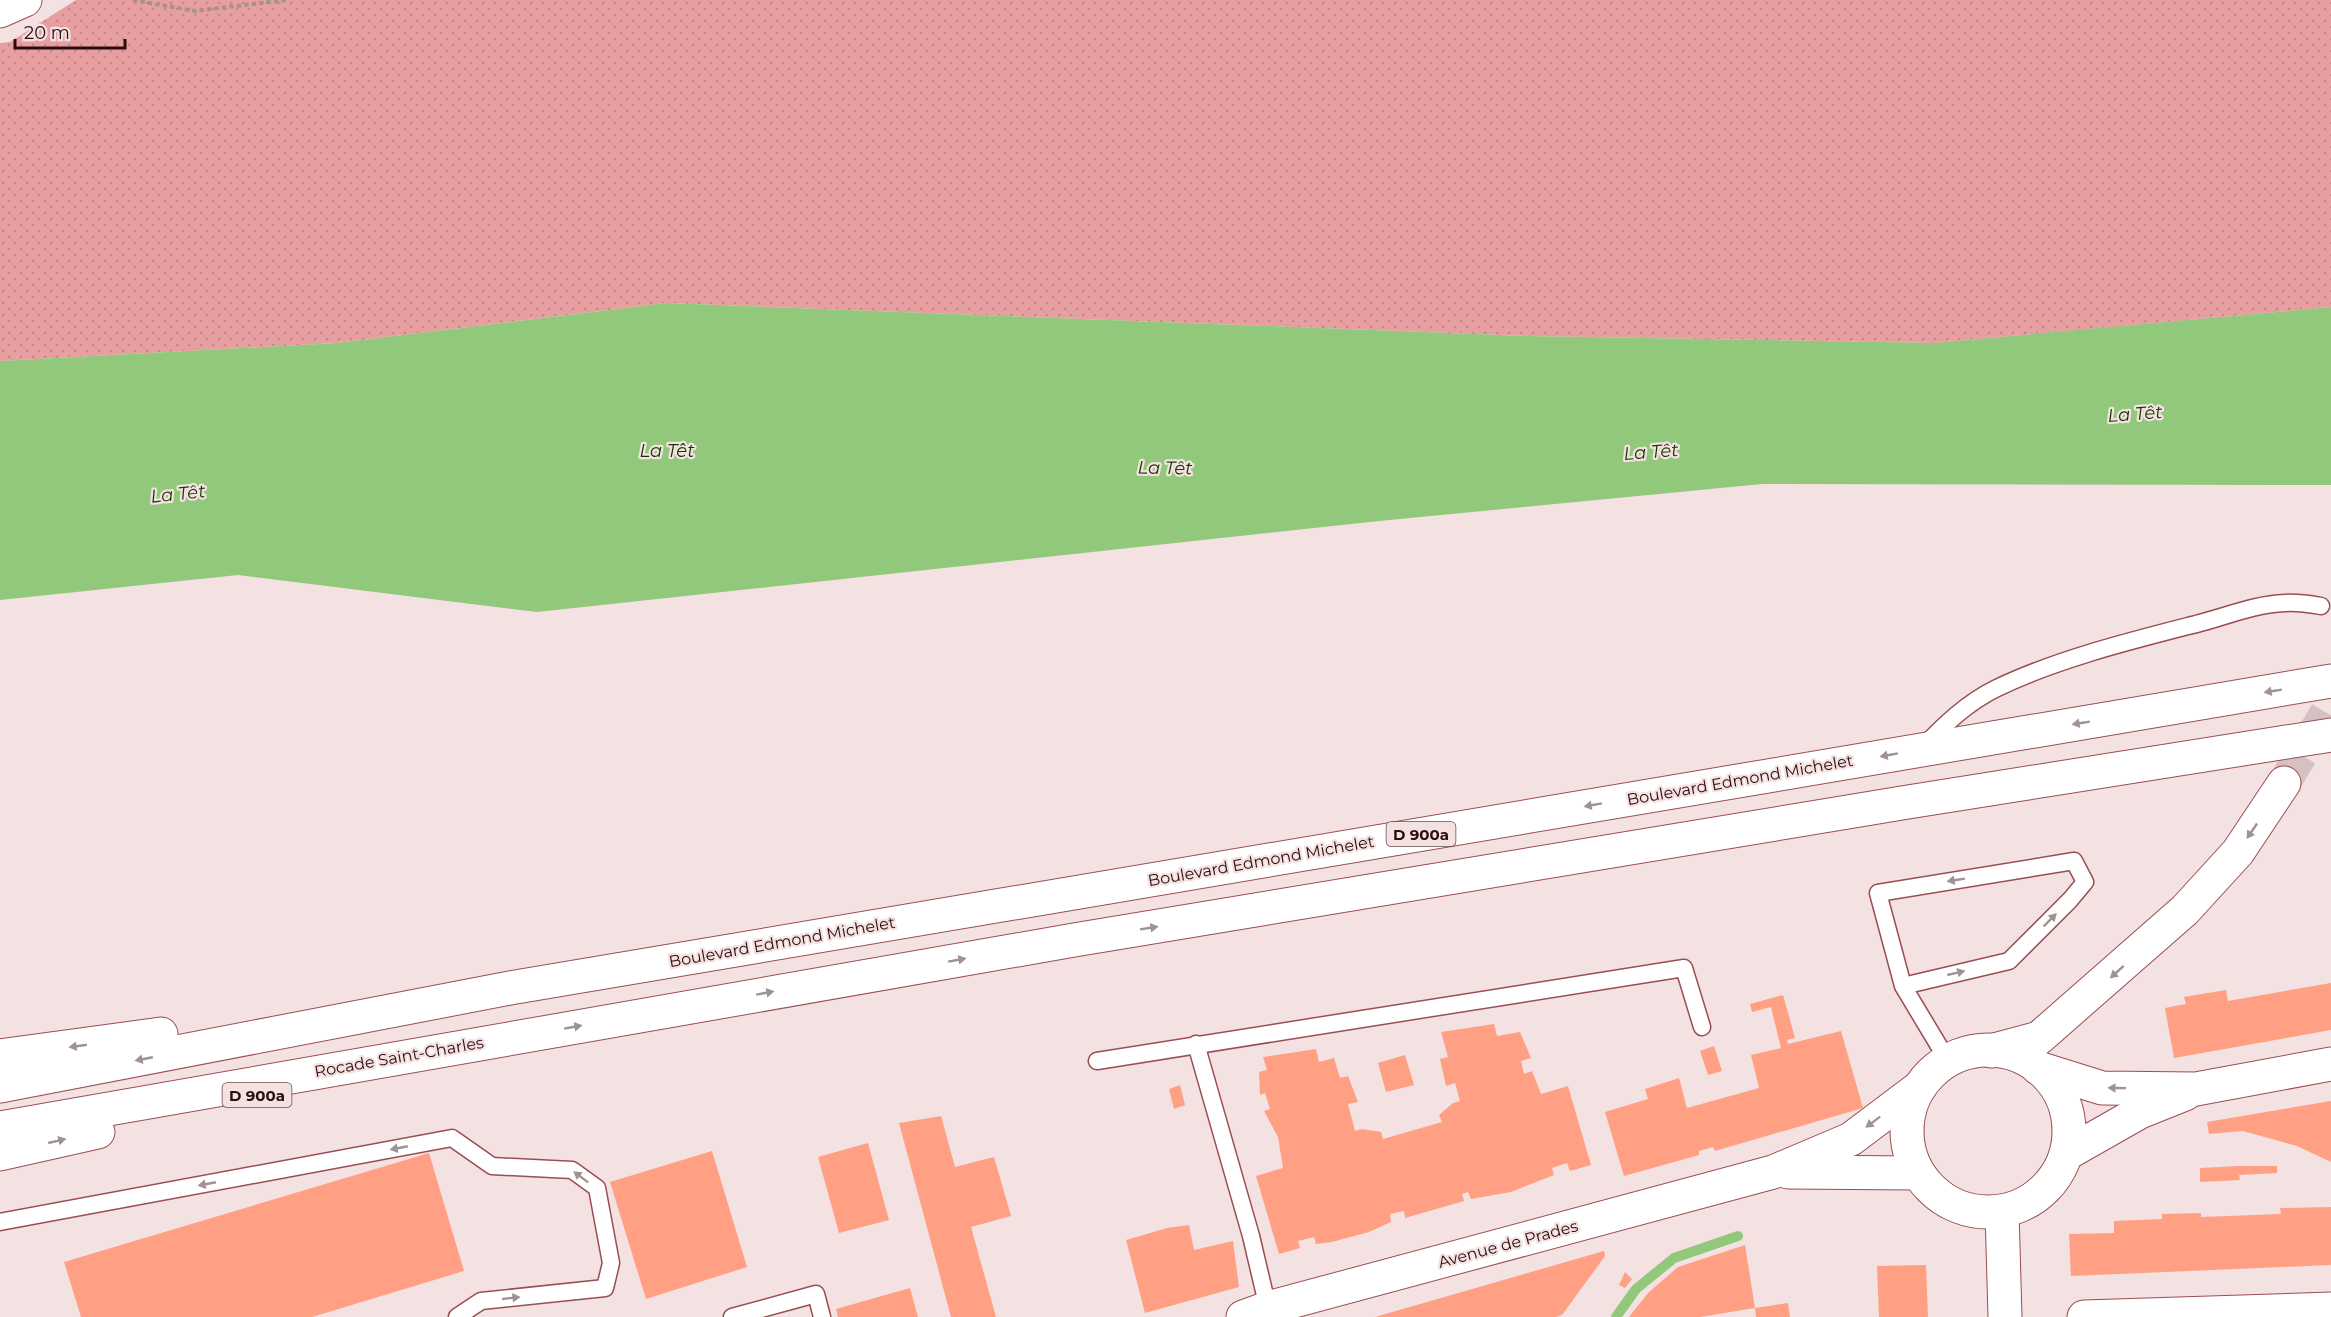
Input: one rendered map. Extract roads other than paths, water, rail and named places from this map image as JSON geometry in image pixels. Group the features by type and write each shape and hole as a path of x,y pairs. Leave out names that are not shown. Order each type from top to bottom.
{"main road":[{"path":"0,10 25,0"},
{"name":"Boulevard Edmond Michelet","path":"510,988 2331,681"},
{"name":"D 900a","path":"0,1154 515,1037 1074,940 1919,800 2331,735"},
{"path":"1991,1051 2024,1058 2055,1085 2065,1106 2069,1130 2066,1154 2057,1174 2042,1192 2022,1205 2002,1211 1981,1212 1960,1208 1944,1199 1929,1188 1918,1173 1909,1153 1906,1130 1910,1108 1920,1087 1932,1072 1948,1061 1969,1052 1991,1051 2039,1038 2185,910 2238,852 2284,783"},
{"name":"D 900a","path":"0,1056 510,988"},
{"name":"D 900a","path":"0,1086 510,988"},
{"name":"Rocade Saint-Charles","path":"0,1128 515,1037"},
{"path":"2038,1068 2102,1088 2196,1089 2331,1064"},
{"name":"Avenue de Prades","path":"1256,1312 1773,1172 1851,1139 1920,1087"},
{"path":"2066,1154 2140,1112 2196,1089"},
{"name":"Avenue de Prades","path":"1773,1172 1918,1173"},
{"path":"2002,1211 2005,1317"},
{"path":"2084,1317 2331,1309"}],"lane":[{"path":"1920,750 1945,724 1969,704 1996,689 2066,662 2138,639 2265,606 2301,603 2321,606"},
{"path":"1903,986 2009,961 2085,882 2074,861 1878,893 1903,986 1948,1061"},
{"path":"1097,1061 1684,968 1702,1027"},
{"path":"1196,1044 1251,1236 1256,1312"},
{"path":"0,1222 452,1138 492,1167 572,1170 597,1188 611,1263 605,1288 481,1301 457,1317"},
{"path":"732,1317 816,1294 822,1317"}],"water":[{"name":"La Têt","path":"667,303 1528,336 1934,343 2331,307 2331,485 1762,484 1379,521 537,612 238,575 0,600 0,361 337,343"}],"waterway":[{"path":"1616,1317 1636,1289 1674,1258 1738,1236"}],"tunnel":[{"path":"2284,783 2331,705"}]}
